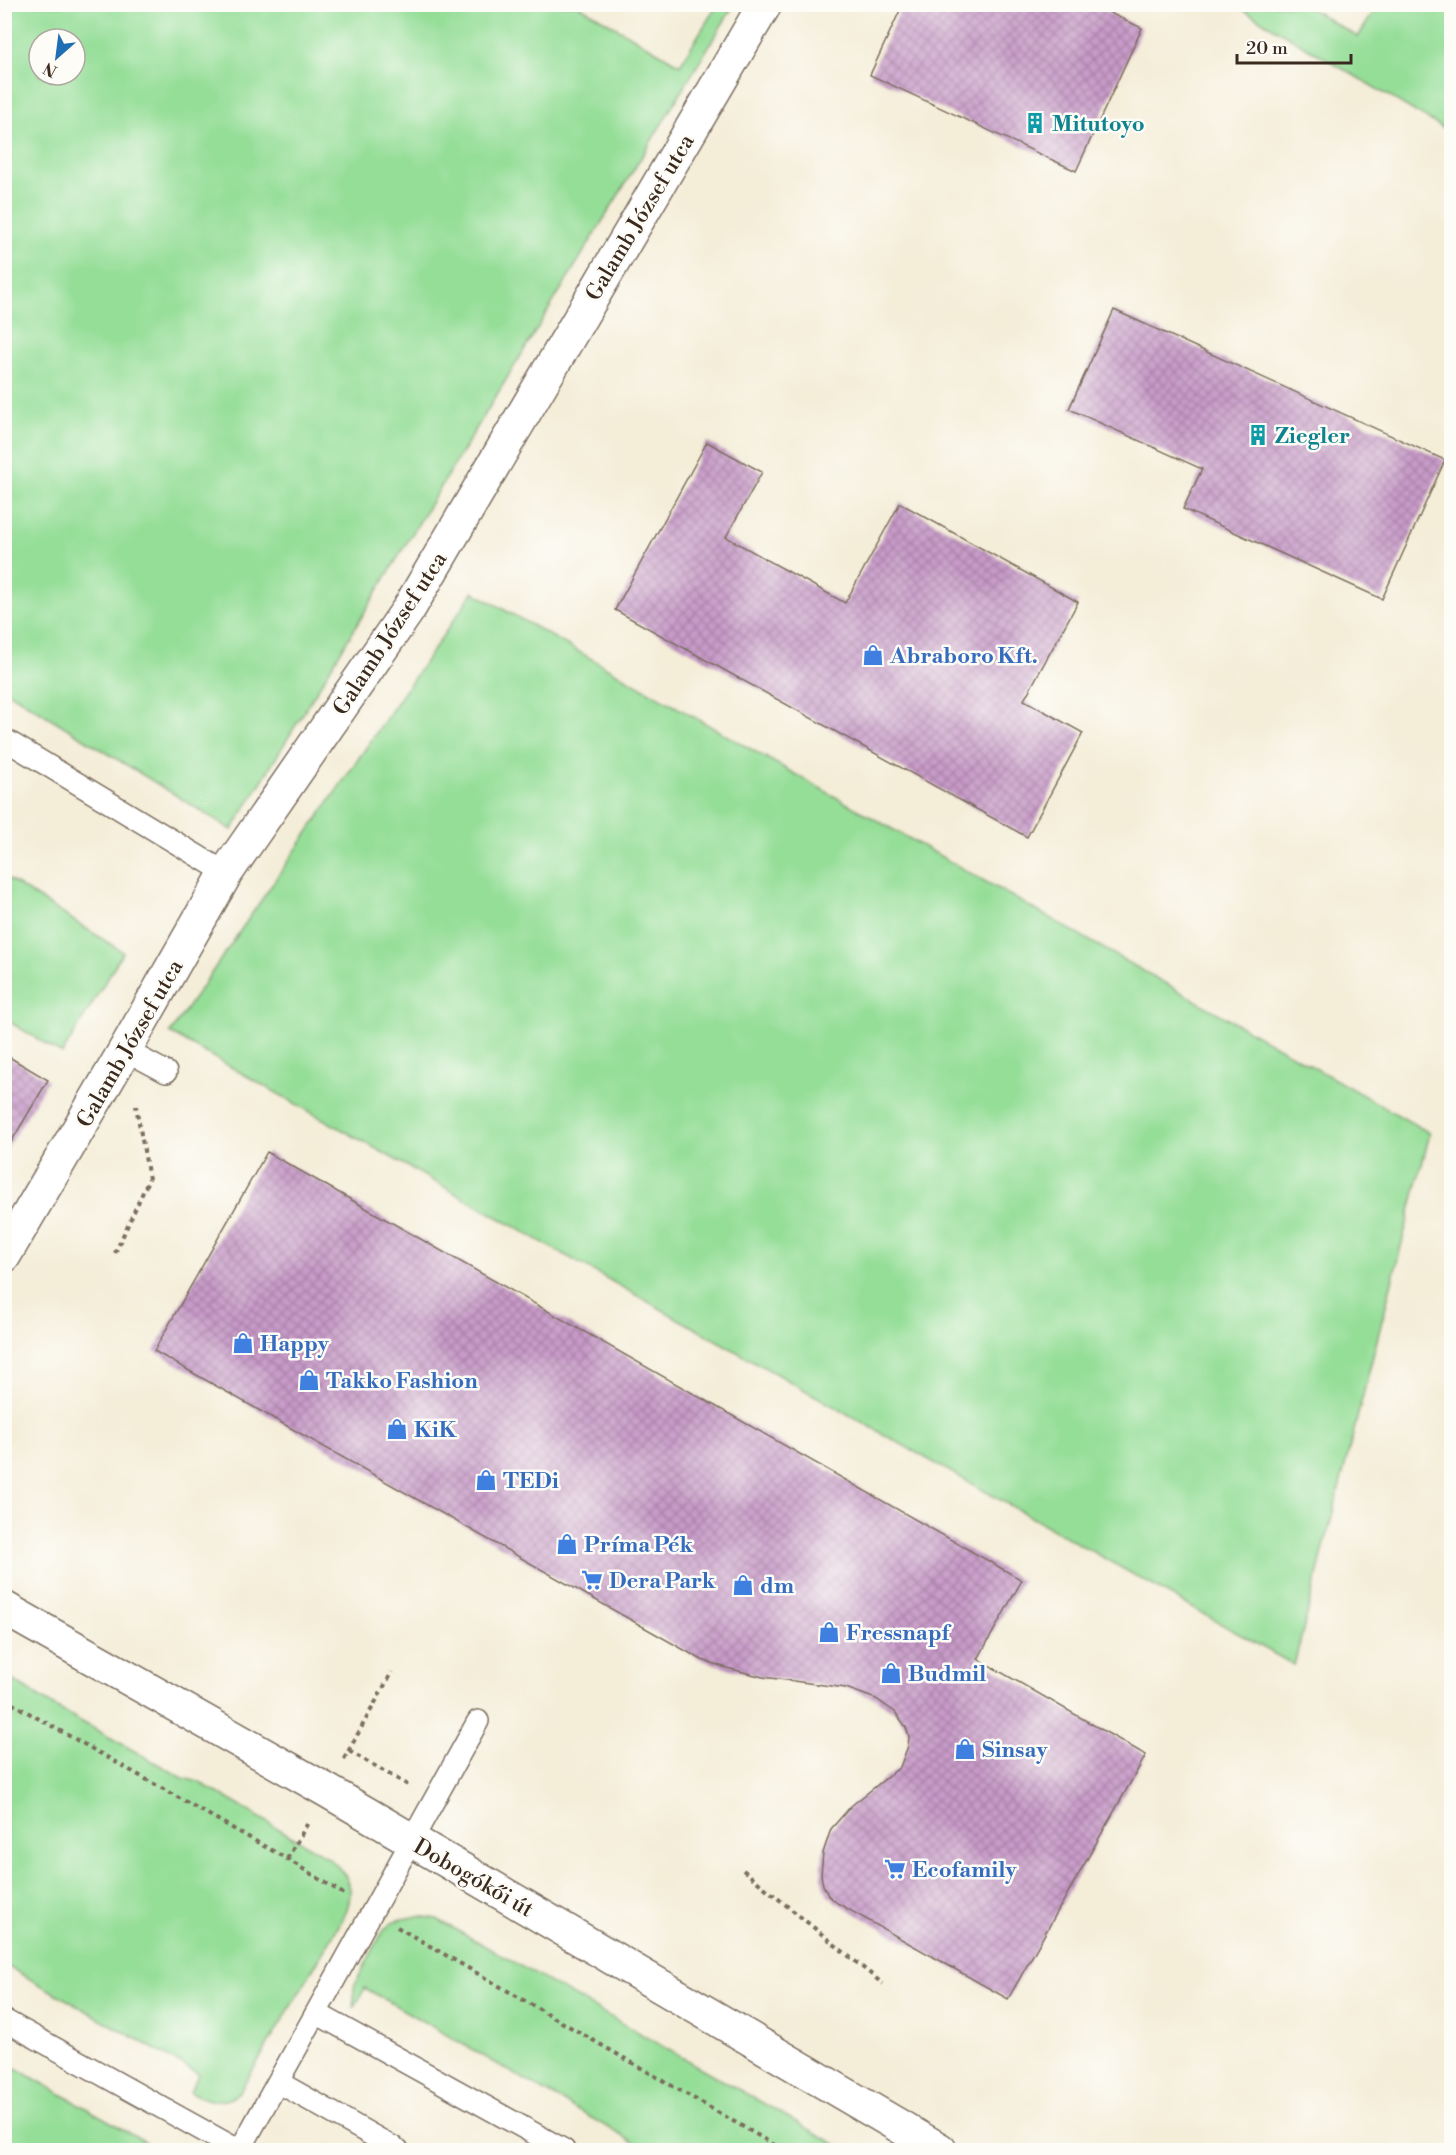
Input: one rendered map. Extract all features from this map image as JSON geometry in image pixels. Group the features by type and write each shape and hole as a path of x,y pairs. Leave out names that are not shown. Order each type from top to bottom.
{"street":[{"name":"Galamb József utca","path":"4,1256 126,1050 226,873 408,610 765,4"},
{"name":"Dobogókői út","path":"4,1608 412,1840 940,2151"}],"lane":[{"path":"4,739 226,873"},
{"path":"126,1050 166,1072"},
{"path":"4,2020 239,2151 478,1721"},
{"path":"316,2013 564,2151"},
{"path":"278,2082 398,2151"}],"path":[{"path":"115,1253 149,1179 126,1050"},
{"path":"392,1672 349,1750 434,1800"},
{"path":"4,1699 287,1859 372,1912 783,2151"},
{"path":"743,1870 883,1984"}],"green space":[{"path":"4,5 578,5 680,65 717,5 734,5 232,830 5,690"},
{"path":"1235,5 1304,5 1358,37 1378,5 1451,5 1451,133"},
{"path":"473,592 1430,1133 1294,1665 170,1033"},
{"path":"5,877 123,952 62,1054 5,1019"},
{"path":"4,1675 55,1707 183,1778 199,1782 327,1857 346,1877 349,1883 350,1898 344,1917 241,2090 229,2099 210,2100 190,2092 199,2074 5,1965"},
{"path":"418,1916 437,1919 846,2150 647,2150 365,1988 354,2008 354,1986 383,1931 394,1921"},
{"path":"5,2062 144,2141 157,2150 5,2150"}],"building":[{"name":"Mitutoyo","path":"903,4 1091,4 1142,28 1076,171 870,75"},
{"name":"Ziegler","path":"1114,310 1445,460 1382,599 1183,509 1202,469 1069,409"},
{"name":"Abraboro Kft.","path":"707,442 762,472 726,537 845,603 900,503 1078,602 1024,700 1083,733 1027,837 615,610"},
{"path":"4,1054 48,1080 4,1154"},
{"path":"267,1152 1022,1580 978,1659 1146,1755 1008,1999 837,1903 828,1895 823,1885 821,1875 823,1853 831,1829 851,1806 900,1767 909,1737 906,1727 895,1712 876,1699 846,1688 763,1677 702,1660 154,1351"}],"place":[{"name":"Mitutoyo","path":"1035,123"},
{"name":"Ziegler","path":"1258,435"},
{"name":"Abraboro Kft.","path":"873,655"},
{"name":"Happy","path":"243,1343"},
{"name":"Takko Fashion","path":"309,1380"},
{"name":"KiK","path":"397,1429"},
{"name":"TEDi","path":"486,1480"},
{"name":"Príma Pék","path":"567,1544"},
{"name":"Dera Park","path":"592,1580"},
{"name":"dm","path":"743,1585"},
{"name":"Fressnapf","path":"829,1632"},
{"name":"Budmil","path":"891,1673"},
{"name":"Sinsay","path":"965,1749"},
{"name":"Ecofamily","path":"895,1869"}]}
